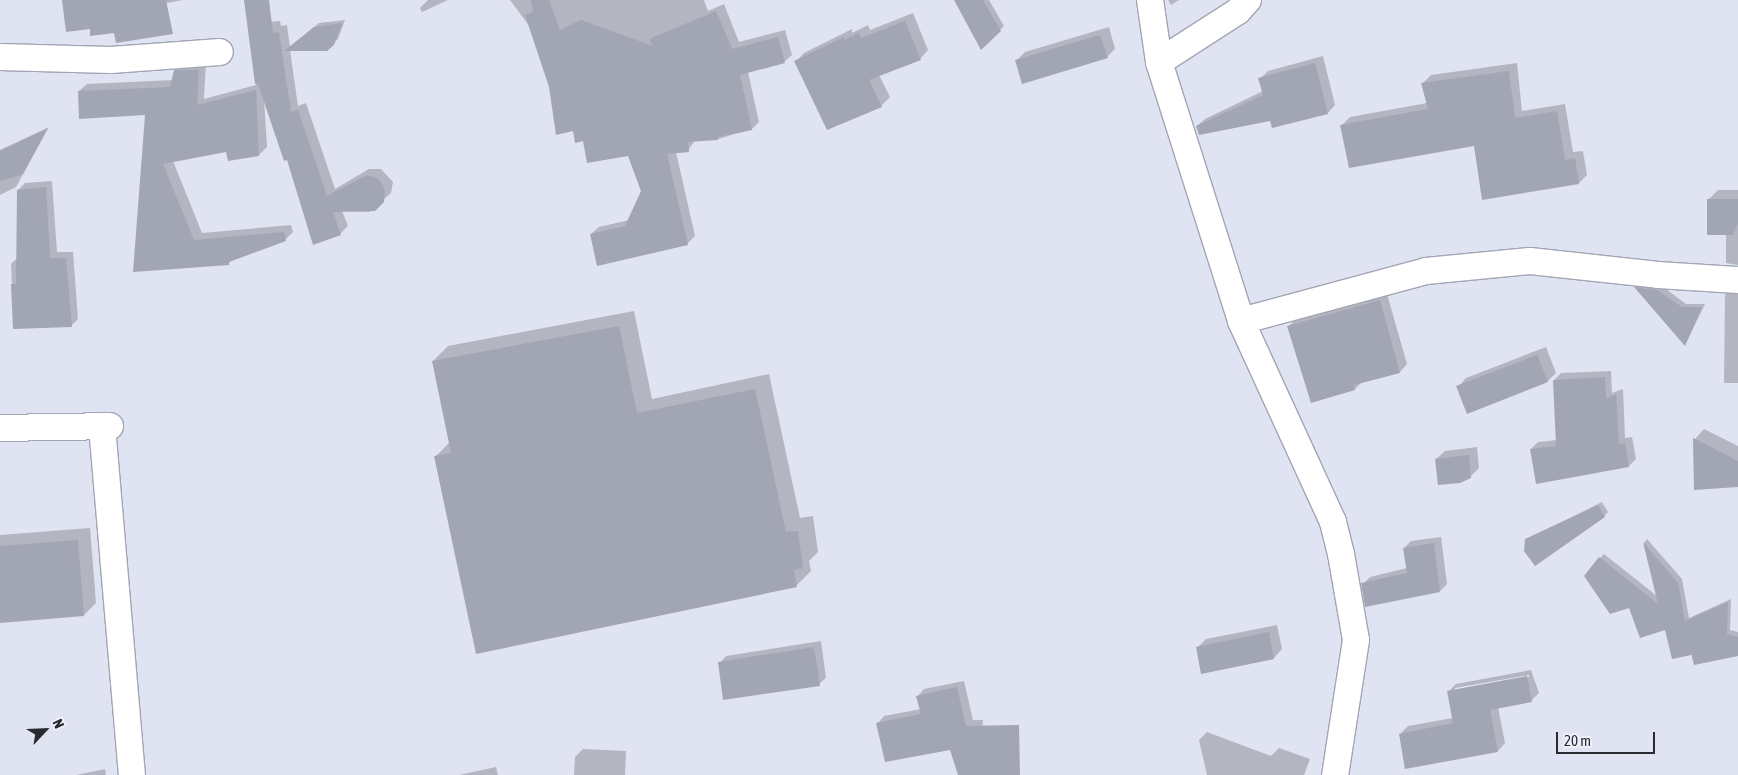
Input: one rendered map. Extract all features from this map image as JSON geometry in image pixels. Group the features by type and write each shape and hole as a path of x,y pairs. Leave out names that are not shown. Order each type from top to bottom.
{"street":[{"path":"1150,0 1159,62 1241,320 1333,522 1341,554 1356,640 1335,775"},
{"path":"1159,62 1238,11 1248,0"},
{"path":"0,57 111,60 220,52"},
{"path":"1241,320 1426,271 1530,261 1738,280"},
{"path":"0,428 106,426 132,775"}],"building":[{"path":"62,0 166,0 173,34 116,43 114,33 90,36 90,29 66,32"},
{"path":"244,0 269,0 273,33 279,32 291,112 298,110 327,196 367,175 379,179 385,190 384,202 375,211 333,212 341,235 313,245 287,160 284,161 258,84 255,84"},
{"path":"531,0 549,0 560,30 581,20 653,46 649,39 716,11 732,49 778,37 785,63 740,75 752,130 718,137 718,140 688,142 689,152 667,154 688,245 597,266 590,234 625,226 641,191 628,156 587,163 583,141 575,143 573,131 556,135 549,87 525,15 533,12"},
{"path":"954,0 983,0 1001,31 981,50"},
{"path":"905,21 921,60 869,80 882,107 827,130 794,61 844,37 844,40 859,33 861,38"},
{"path":"342,23 334,45 327,51 284,51 314,27"},
{"path":"1100,35 1108,58 1022,84 1015,60"},
{"path":"1315,63 1328,114 1272,128 1270,121 1199,135 1196,126 1263,95 1258,78"},
{"path":"174,70 199,70 197,105 256,90 259,156 228,161 226,152 163,164 194,240 284,232 286,241 229,262 229,265 133,272 145,115 79,119 78,91 170,87"},
{"path":"1509,71 1515,118 1557,111 1565,160 1575,158 1579,184 1482,200 1474,146 1349,168 1340,125 1428,109 1421,83"},
{"path":"47,129 23,174 0,181 0,151"},
{"path":"46,187 50,258 66,258 72,327 13,329 11,284 16,284 17,190"},
{"path":"1707,199 1738,199 1738,223 1733,235 1707,235"},
{"path":"1634,287 1657,290 1682,307 1702,307 1685,346"},
{"path":"1380,300 1400,373 1354,385 1355,390 1311,403 1287,326"},
{"path":"619,326 637,413 755,389 786,532 798,531 803,568 794,570 797,587 476,654 434,456 451,453 432,361"},
{"path":"1537,355 1548,382 1467,414 1456,386"},
{"path":"1605,377 1606,399 1616,394 1619,444 1625,443 1629,467 1536,484 1530,449 1556,446 1553,380"},
{"path":"1693,438 1738,461 1738,487 1694,490"},
{"path":"1469,455 1471,478 1460,483 1438,485 1435,459"},
{"path":"1598,505 1605,517 1535,566 1524,551 1525,539"},
{"path":"78,540 84,616 0,623 0,546"},
{"path":"1643,542 1678,583 1685,621 1728,602 1727,634 1738,637 1738,656 1694,665 1689,645 1691,655 1672,659 1665,630 1640,638 1629,608 1610,614 1584,576 1599,557 1658,604"},
{"path":"1434,543 1440,592 1365,607 1361,583 1407,573 1403,548"},
{"path":"1269,632 1274,659 1201,674 1196,647"},
{"path":"814,647 820,686 723,700 718,662"},
{"path":"1527,676 1532,702 1490,710 1498,752 1405,769 1399,734 1453,723 1447,691"},
{"path":"957,687 966,726 1019,725 1020,775 958,775 950,750 885,762 876,723 921,714 916,696"}]}
